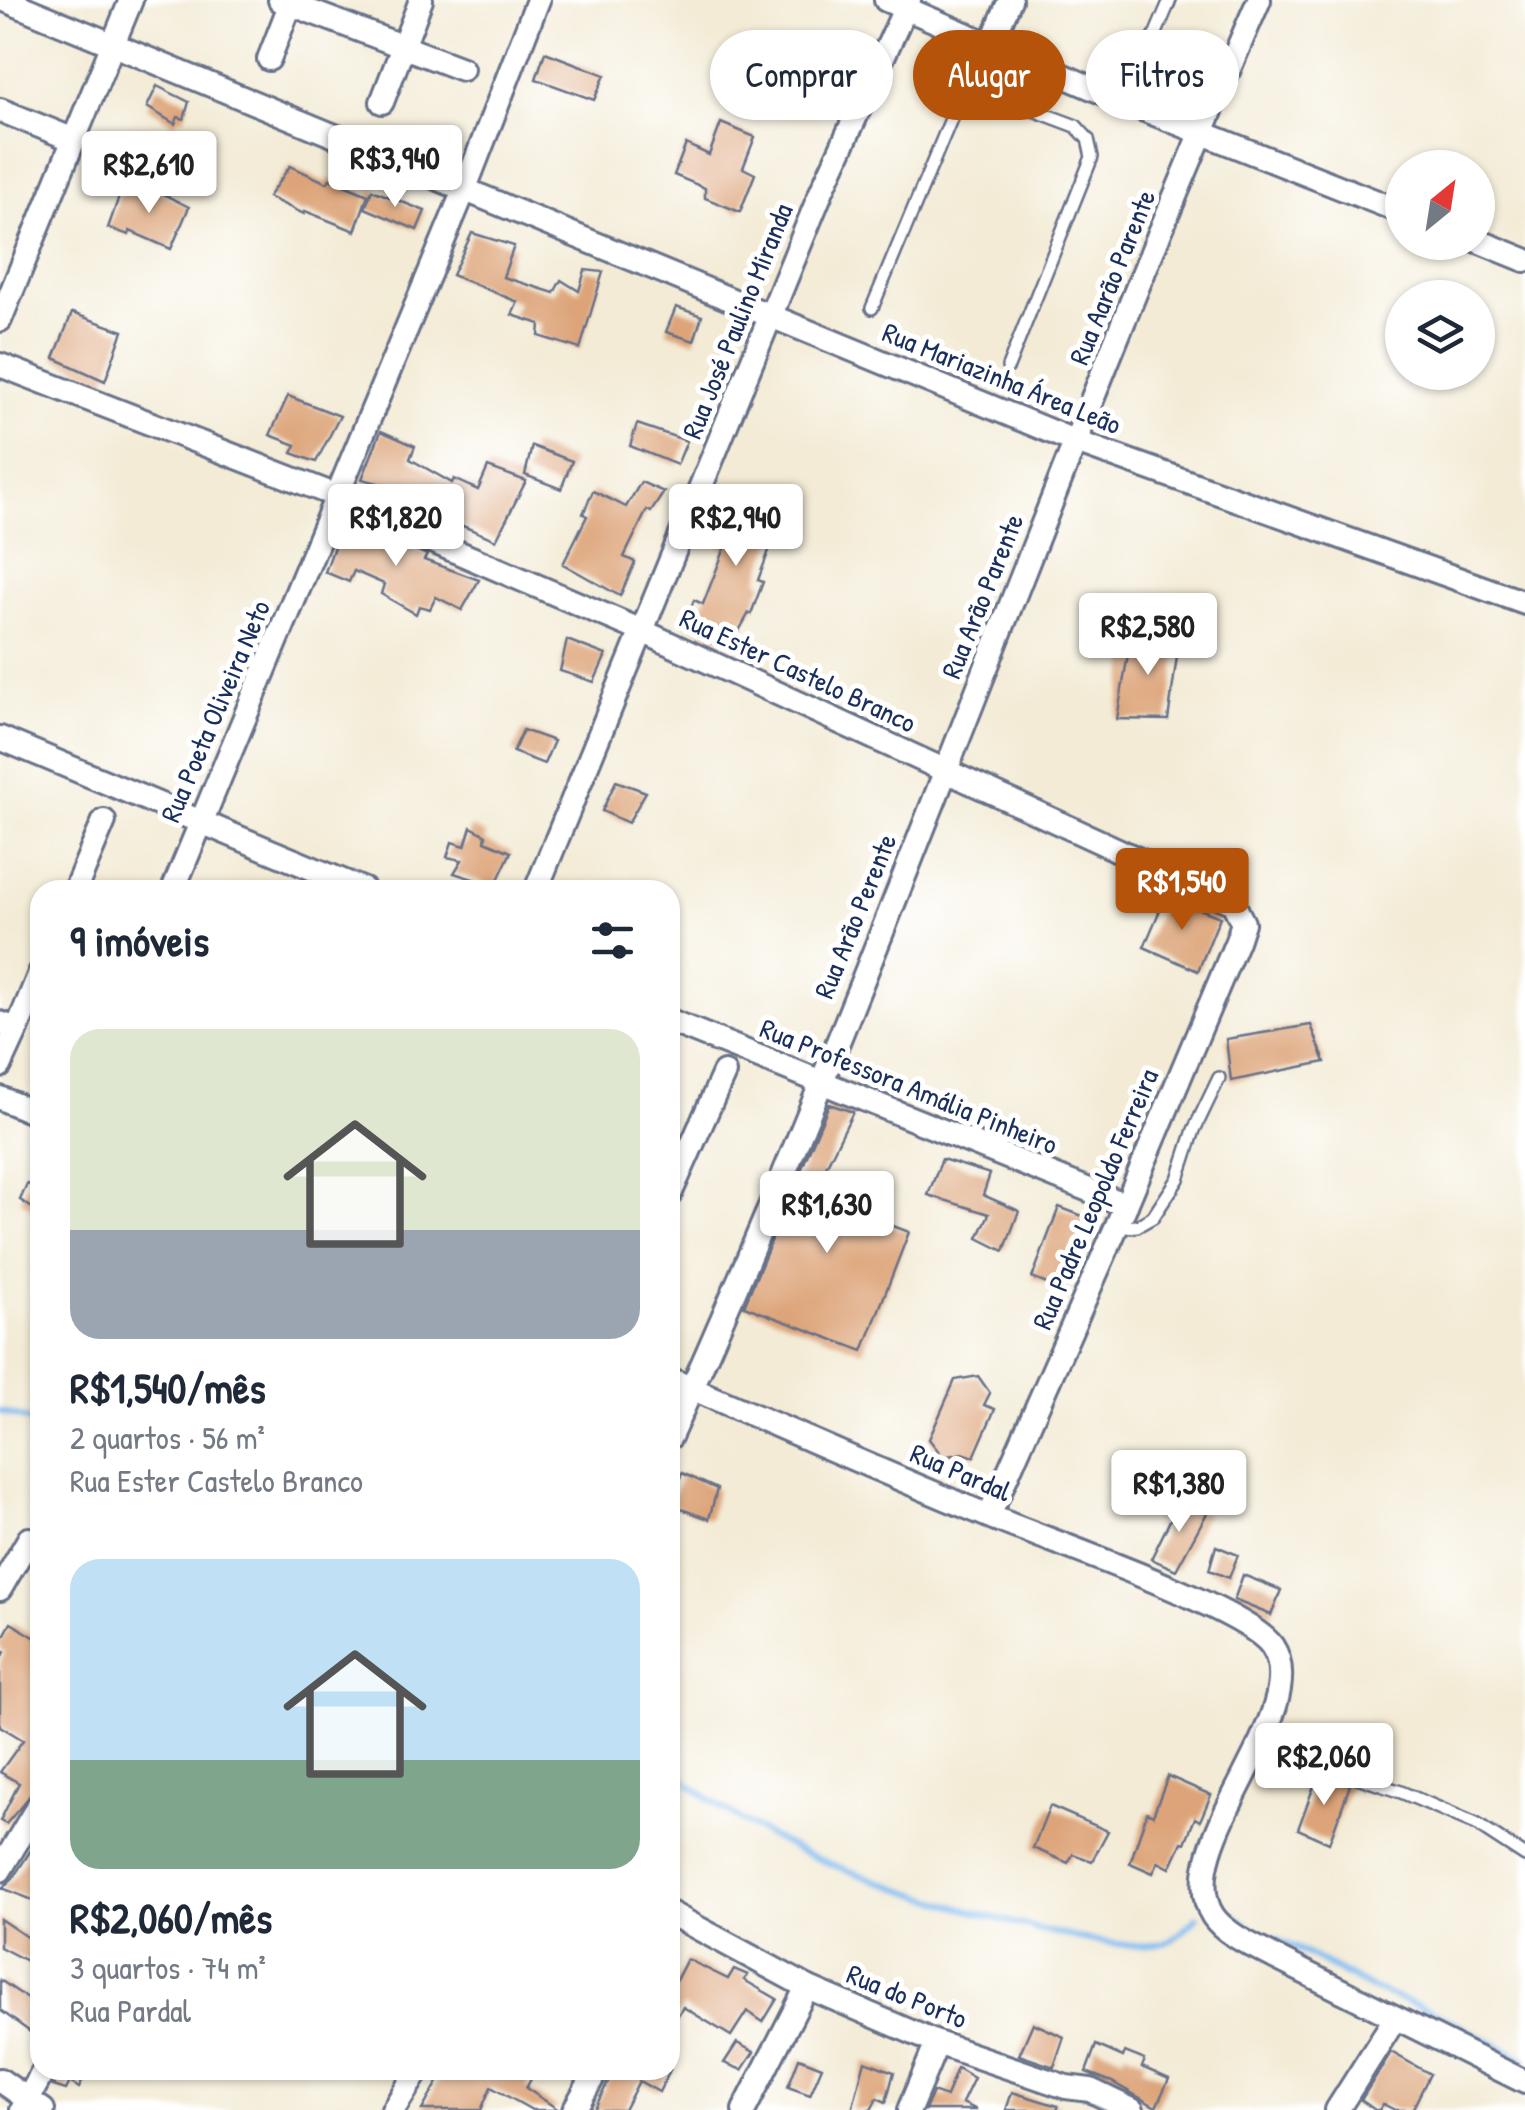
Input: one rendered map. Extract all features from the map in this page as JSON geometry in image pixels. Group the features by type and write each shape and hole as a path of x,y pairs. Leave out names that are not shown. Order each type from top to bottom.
{"street":[{"name":"Rua Mariazinha Área Leão","path":"6,0 1076,442 1525,603"},
{"path":"0,320 131,0"},
{"path":"382,102 421,0"},
{"name":"Rua Poeta Oliveira Neto","path":"177,880 465,188 538,0"},
{"path":"997,30 1010,0"},
{"name":"Rua Aarão Parente","path":"1076,442 1259,0"},
{"path":"269,59 288,1 462,69"},
{"path":"900,3 960,30"},
{"name":"Rua José Paulino Miranda","path":"540,880 900,3"},
{"path":"0,110 74,140"},
{"path":"1178,120 1203,134 1385,205"},
{"path":"1495,248 1525,260"},
{"name":"Rua Ester Castelo Branco","path":"0,365 336,496 642,631 1233,903"},
{"name":"Rua Arão Parente","path":"944,772 1076,442"},
{"path":"0,738 340,880"},
{"name":"Rua Arão Perente","path":"821,1082 944,772"},
{"path":"79,880 104,821"},
{"name":"Rua Padre Leopoldo Ferreira","path":"988,1516 1238,941 1243,923 1233,903"},
{"path":"0,1066 8,1026 30,990"},
{"name":"Rua Professora Amália Pinheiro","path":"680,1025 1126,1206"},
{"path":"680,1172 724,1073"},
{"path":"681,1384 821,1082"},
{"path":"0,1098 30,1110"},
{"name":"Rua Pardal","path":"681,1384 1212,1607 1258,1632 1281,1663 1281,1678 1270,1718 1207,1860 1203,1888 1214,1916 1237,1936 1276,1958 1525,2082"},
{"path":"0,1590 29,1539"},
{"path":"0,1870 30,1820"},
{"name":"Rua do Porto","path":"680,1926 807,1987 1065,2098 1090,2090 1132,2110"},
{"path":"744,2110 807,1987"},
{"path":"1337,2110 1394,2020"},
{"path":"909,2110 937,2043"},
{"path":"0,2080 31,2107 40,2080"},
{"path":"394,2110 412,2080"},
{"path":"574,2110 591,2080"}],"lane":[{"path":"1158,30 1170,0"},
{"path":"872,308 951,120"},
{"path":"1008,367 1092,157 1088,140 1065,120"},
{"path":"1116,1228 1136,1226 1152,1217 1178,1179 1194,1130 1219,1078"},
{"path":"1252,1758 1325,1766 1401,1792 1476,1824 1525,1856"}],"building":[{"path":"545,52 605,75 594,100 536,79"},
{"path":"157,86 189,102 184,119 178,117 175,124 147,107"},
{"path":"721,123 755,137 743,168 755,174 740,212 705,198 705,188 674,175 686,144 709,155"},
{"path":"290,166 327,183 330,179 368,195 355,231 268,197"},
{"path":"147,186 189,207 171,249 130,231 129,235 108,228 122,188 140,195"},
{"path":"372,190 425,211 417,230 365,208"},
{"path":"472,233 514,246 503,277 554,293 561,280 579,291 585,270 603,272 580,349 539,336 540,324 512,315 518,302 452,275"},
{"path":"676,307 702,316 694,341 666,332"},
{"path":"72,313 123,331 105,381 54,358"},
{"path":"288,396 340,416 316,462 292,453 296,445 270,435"},
{"path":"637,424 687,441 677,465 630,446"},
{"path":"381,431 415,446 410,459 452,483 454,479 478,490 488,467 526,481 496,540 453,522 454,517 400,490 398,498 382,495 385,485 362,479"},
{"path":"532,446 572,461 561,489 525,475"},
{"path":"641,482 664,492 651,512 647,510 624,557 635,562 620,596 563,564 587,516 583,514 593,491 626,507"},
{"path":"737,492 780,512 768,538 773,540 751,614 739,631 730,627 725,641 684,623 694,600 703,604 725,548 716,544"},
{"path":"345,516 427,555 424,560 479,580 462,610 436,597 430,609 419,606 416,614 381,594 384,584 354,571 349,582 325,572"},
{"path":"1132,630 1179,642 1168,720 1117,719"},
{"path":"567,640 606,655 594,682 560,671"},
{"path":"523,730 554,741 544,764 513,752"},
{"path":"616,781 646,792 628,823 602,811"},
{"path":"471,827 486,835 485,841 511,852 498,880 476,880 454,873 462,860 447,857 452,842 465,846"},
{"path":"1166,896 1220,917 1198,971 1144,947"},
{"path":"1311,1025 1325,1062 1231,1081 1226,1039"},
{"path":"829,1104 853,1112 812,1195 909,1232 863,1351 744,1306"},
{"path":"942,1159 990,1174 983,1195 1019,1211 1004,1251 978,1238 989,1214 928,1195"},
{"path":"27,1184 30,1185 30,1206 20,1200"},
{"path":"1059,1207 1093,1220 1084,1241 1076,1240 1064,1269 1073,1274 1064,1291 1032,1278"},
{"path":"978,1376 990,1393 984,1405 995,1409 974,1457 963,1453 943,1457 929,1439 955,1380"},
{"path":"682,1473 717,1489 709,1519 680,1509"},
{"path":"1180,1500 1207,1513 1176,1570 1151,1559"},
{"path":"1216,1546 1238,1555 1229,1578 1209,1570"},
{"path":"1243,1575 1281,1590 1271,1615 1234,1600"},
{"path":"11,1623 30,1635 30,1796 6,1824 0,1821 19,1783 0,1772 23,1740 0,1726 0,1662 5,1652 0,1643"},
{"path":"1318,1775 1350,1785 1329,1843 1298,1829"},
{"path":"1168,1776 1211,1795 1200,1821 1195,1818 1170,1868 1158,1862 1153,1873 1130,1863 1147,1812 1153,1815"},
{"path":"1050,1806 1108,1831 1092,1861 1073,1854 1068,1863 1033,1848"},
{"path":"30,1852 30,1899 2,1888"},
{"path":"0,1919 30,1939 30,1963 0,1947"},
{"path":"687,1959 728,1979 734,1969 748,1975 744,1980 777,1999 763,2022 747,2011 731,2036 683,2007 680,2012 680,1973"},
{"path":"0,1980 30,2000 30,2032 0,2010"},
{"path":"1033,2023 1064,2037 1054,2067 1019,2055"},
{"path":"737,2043 754,2052 742,2070 724,2063"},
{"path":"1096,2045 1123,2057 1125,2052 1145,2060 1142,2067 1169,2079 1156,2107 1086,2072"},
{"path":"1391,2052 1430,2074 1412,2110 1395,2110 1383,2104 1375,2110 1361,2100"},
{"path":"799,2058 822,2067 810,2095 788,2087"},
{"path":"865,2061 894,2072 886,2102 877,2098 871,2110 852,2110"},
{"path":"957,2068 974,2078 962,2103 977,2110 925,2110 933,2092 946,2097"},
{"path":"55,2080 83,2080 79,2088 70,2082 66,2090 53,2086"},
{"path":"439,2080 530,2080 526,2088 559,2110 532,2110 491,2087 481,2110 422,2110"},
{"path":"609,2080 665,2080 659,2092 639,2081 624,2110 594,2110"},
{"path":"1012,2092 1058,2106 1058,2110 1006,2110"}],"waterway":[{"path":"0,1411 30,1421"},
{"path":"680,1776 728,1812 791,1847 980,1914 1093,1941 1137,1945 1167,1942 1197,1917"},
{"path":"1216,1902 1252,1929 1373,1989 1429,2010 1525,2060"}]}
